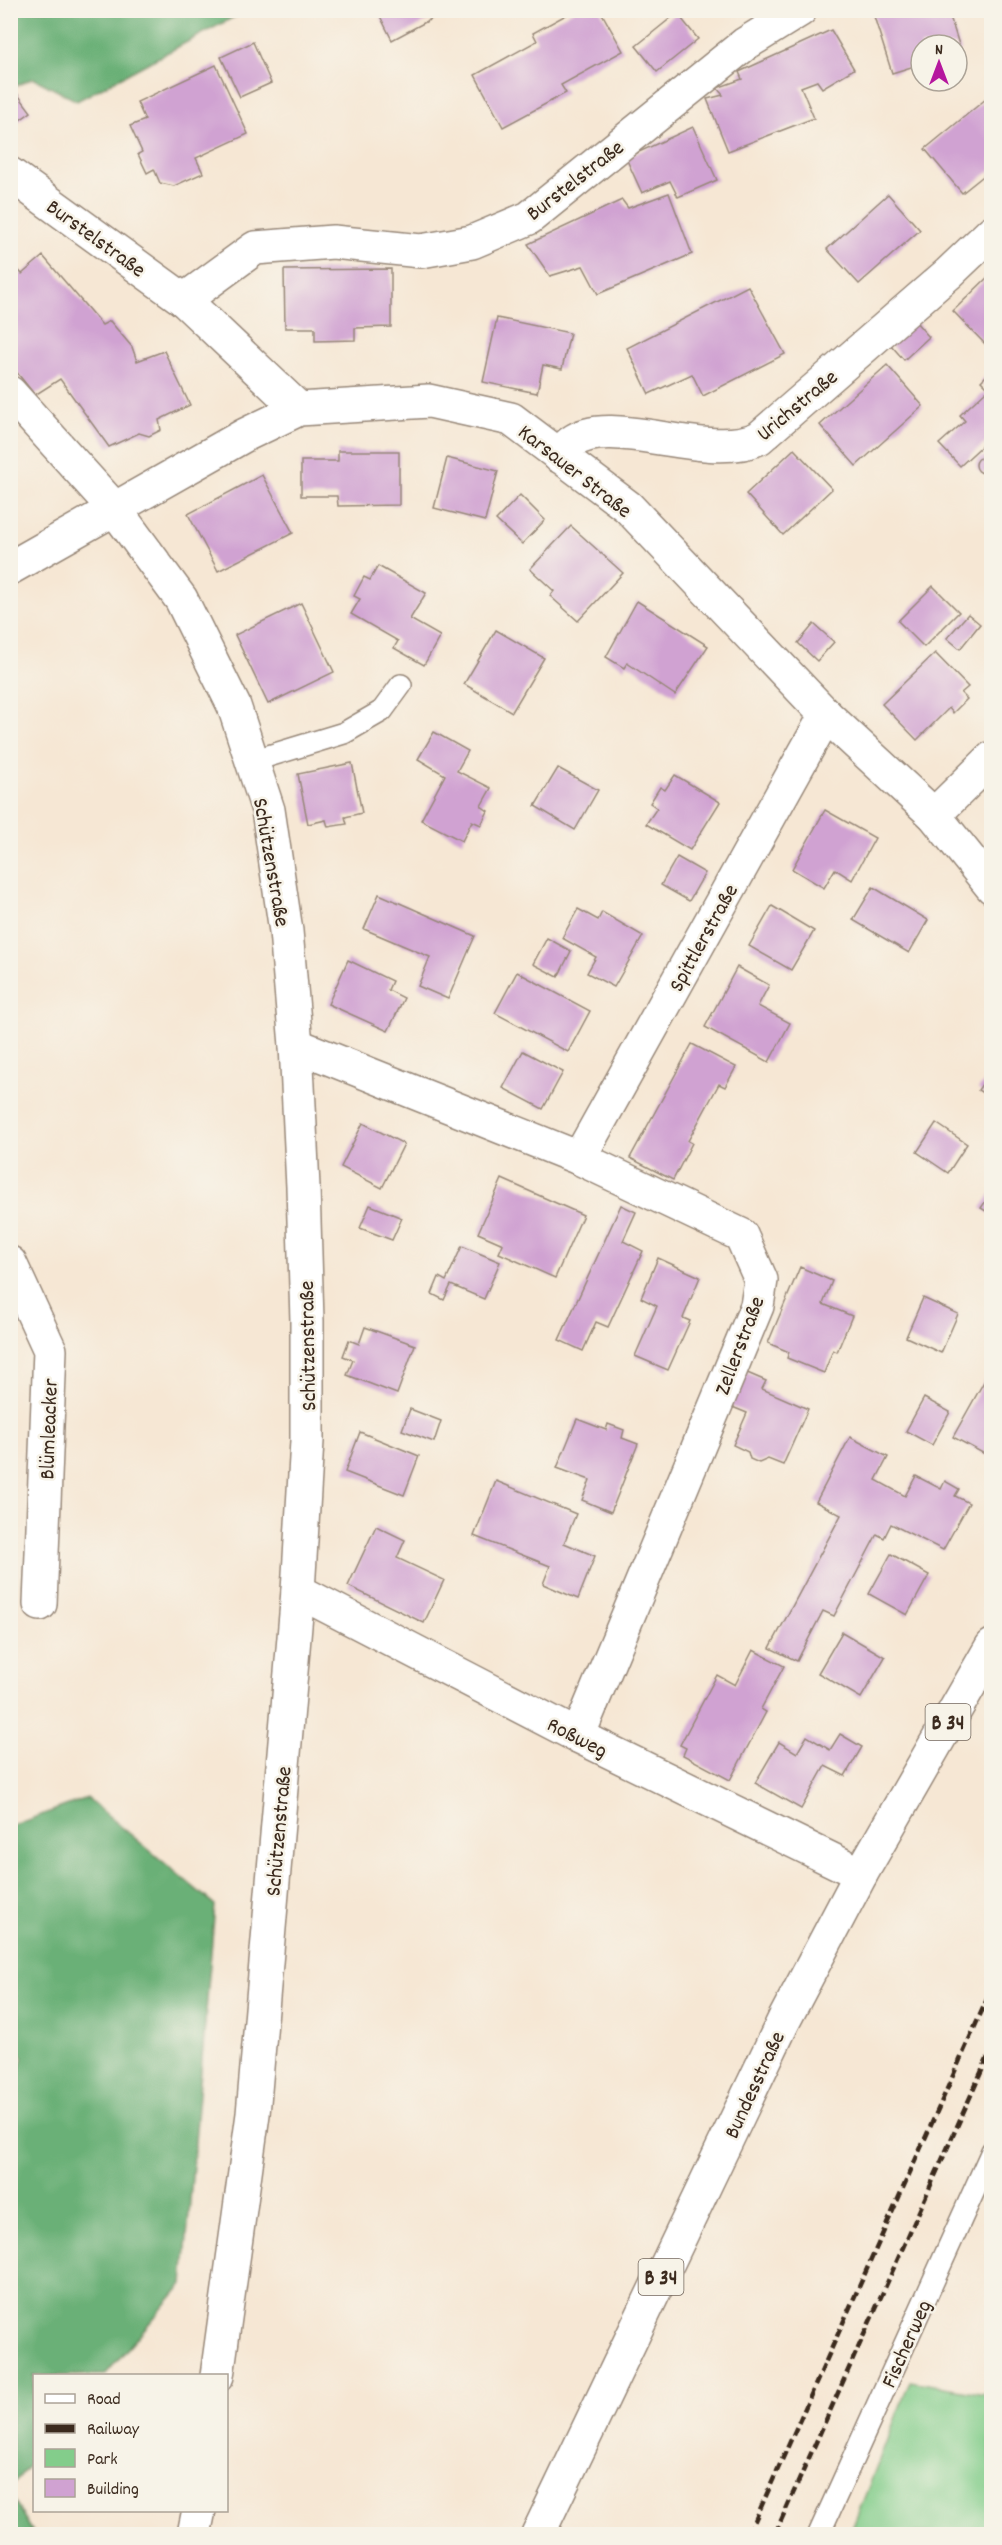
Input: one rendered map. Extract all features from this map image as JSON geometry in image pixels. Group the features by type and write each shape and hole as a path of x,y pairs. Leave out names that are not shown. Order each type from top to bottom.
{"street":[{"name":"Burstelstraße","path":"184,300 255,248 333,242 421,251 472,242 529,218 745,44 800,10"},
{"name":"Burstelstraße","path":"10,174 184,300 299,409"},
{"name":"Urichstraße","path":"559,456 572,442 587,435 608,433 710,446 745,445 759,438 949,273 992,232"},
{"name":"Schützenstraße","path":"10,393 114,508 181,599 234,706 268,810 286,931 296,1045 307,1321 307,1441 298,1591 253,2114 218,2374"},
{"name":"Karsauer Straße","path":"10,568 245,435 299,409 429,401 511,419 628,507 826,715 934,815 992,887"},
{"name":"Spittlerstraße","path":"579,1158 826,715"},
{"path":"934,815 992,758"},
{"name":"Zellerstraße","path":"296,1045 579,1158 741,1235 760,1280 757,1306 578,1736"},
{"name":"Blümleacker","path":"10,1263 50,1350 40,1604"},
{"name":"Roßweg","path":"298,1591 578,1736 861,1874"},
{"name":"Bundesstraße","path":"538,2535 784,2020 861,1874 992,1647"},
{"path":"194,2535 199,2512"}],"lane":[{"path":"252,761 344,733 382,711 400,685"},
{"name":"Fischerweg","path":"819,2535 992,2151"}],"green space":[{"path":"10,11 245,11 77,101 33,78 11,88"},
{"path":"87,1798 215,1905 183,2284 106,2374 33,2374 33,2460 11,2487 10,2098 23,2057 11,2042 11,1826"},
{"path":"910,2381 991,2395 991,2534 850,2534"},
{"path":"11,2495 34,2534 11,2534"}],"building":[{"path":"377,10 448,10 392,40"},
{"path":"471,10 487,10 474,17"},
{"path":"575,10 600,10 623,51 561,85 566,93 503,127 475,75 537,41 533,33"},
{"path":"872,10 948,10 955,33 909,33 909,68 892,73"},
{"path":"677,13 698,39 657,72 636,46"},
{"path":"831,30 854,69 822,88 817,81 801,87 814,118 728,151 707,99 723,95 717,88 742,79 739,72"},
{"path":"253,42 271,83 240,97 221,57"},
{"path":"216,65 248,134 196,158 203,173 174,186 160,183 154,169 147,173 138,154 142,152 130,126 145,120 137,102"},
{"path":"13,88 31,112 10,127 10,90"},
{"path":"992,94 992,169 962,193 925,149"},
{"path":"693,127 717,180 678,197 670,181 642,193 626,158"},
{"path":"669,193 692,254 598,294 583,266 550,276 528,244 622,200 628,208"},
{"path":"888,194 920,230 859,284 827,249"},
{"path":"43,256 102,325 110,321 132,347 137,361 164,351 190,405 159,420 161,430 149,436 139,433 109,447 60,379 35,395 10,364 10,261 22,274"},
{"path":"391,269 391,327 355,328 355,340 315,341 315,328 285,328 284,270"},
{"path":"992,273 992,342 987,346 953,311"},
{"path":"748,286 785,354 703,396 692,374 649,394 627,348"},
{"path":"497,318 570,333 562,369 543,365 537,393 483,382"},
{"path":"915,321 929,337 904,360 890,344"},
{"path":"887,365 923,406 856,466 820,425"},
{"path":"992,370 992,392 981,381"},
{"path":"986,391 992,398 992,449 985,443 960,466 939,444 965,421 960,415"},
{"path":"794,449 832,489 783,535 746,494"},
{"path":"338,451 399,451 399,505 338,506 337,496 301,496 301,461 338,461"},
{"path":"984,457 990,459 992,465 990,471 984,473 978,471 976,465 978,459"},
{"path":"447,458 498,471 485,521 434,508"},
{"path":"262,475 293,533 218,571 188,514"},
{"path":"520,495 545,520 522,544 496,520"},
{"path":"571,526 623,573 578,621 550,596 554,591 530,569"},
{"path":"378,566 426,593 410,619 440,636 424,665 394,648 398,641 351,614 360,599 354,596 364,577 370,580"},
{"path":"933,586 959,612 924,647 898,621"},
{"path":"637,601 708,646 675,695 627,663 624,668 606,657"},
{"path":"301,603 334,672 268,704 235,635"},
{"path":"968,614 980,624 960,649 947,638"},
{"path":"814,624 834,642 817,661 798,643"},
{"path":"496,630 544,658 512,712 464,684"},
{"path":"935,653 968,687 961,693 967,699 953,713 949,708 917,740 882,704"},
{"path":"434,732 468,751 457,771 491,788 481,806 488,811 481,825 472,821 462,841 421,820 445,775 418,759"},
{"path":"352,763 362,813 345,817 347,824 328,827 326,820 308,824 298,774"},
{"path":"558,768 598,790 575,830 535,806"},
{"path":"675,775 720,802 690,850 646,824 657,808 650,803 660,787 665,790"},
{"path":"825,810 875,838 852,880 835,869 824,888 792,869"},
{"path":"677,857 705,873 689,901 661,885"},
{"path":"873,887 928,920 909,953 853,920"},
{"path":"379,894 475,936 448,999 418,986 430,957 364,929"},
{"path":"772,906 814,931 791,970 749,946"},
{"path":"578,909 598,920 602,912 643,936 614,987 587,973 596,957 562,938"},
{"path":"547,938 571,951 558,977 533,964"},
{"path":"348,960 392,981 388,990 404,998 388,1031 328,1004"},
{"path":"737,967 769,985 758,1006 790,1023 769,1062 705,1027"},
{"path":"517,972 590,1011 568,1052 495,1013"},
{"path":"692,1044 736,1067 725,1087 719,1084 688,1141 692,1143 673,1180 630,1158"},
{"path":"523,1051 563,1072 543,1109 503,1088"},
{"path":"992,1070 992,1099 978,1090"},
{"path":"363,1123 404,1144 382,1188 341,1167"},
{"path":"936,1123 967,1144 948,1173 917,1152"},
{"path":"502,1179 583,1215 555,1278 499,1253 503,1244 478,1233"},
{"path":"992,1192 992,1215 981,1208"},
{"path":"370,1205 402,1218 392,1240 360,1228"},
{"path":"621,1205 636,1212 623,1241 643,1251 608,1327 596,1322 583,1351 559,1340"},
{"path":"462,1246 500,1262 484,1299 451,1285 444,1300 432,1294 439,1277 446,1281"},
{"path":"658,1258 700,1277 683,1318 690,1321 668,1370 635,1356 657,1306 641,1298"},
{"path":"800,1267 832,1281 823,1304 852,1316 837,1352 833,1350 824,1373 787,1358 789,1352 768,1343"},
{"path":"923,1298 958,1314 941,1353 906,1337"},
{"path":"365,1327 415,1345 397,1394 347,1375 353,1360 343,1356 349,1340 359,1344"},
{"path":"745,1372 766,1381 762,1389 808,1409 783,1465 768,1459 759,1463 750,1459 748,1452 733,1445 747,1413 730,1406"},
{"path":"986,1378 992,1381 992,1458 953,1437"},
{"path":"924,1398 950,1412 932,1445 906,1431"},
{"path":"410,1409 441,1421 434,1442 402,1430"},
{"path":"577,1419 606,1430 608,1424 624,1430 622,1438 638,1444 611,1512 582,1500 590,1480 557,1468"},
{"path":"360,1432 419,1456 404,1495 345,1472"},
{"path":"850,1437 888,1457 876,1480 905,1496 916,1476 941,1489 945,1481 959,1489 955,1496 969,1503 943,1550 891,1524 884,1538 877,1534 834,1616 823,1611 797,1661 770,1648 841,1515 816,1502"},
{"path":"496,1481 576,1514 564,1543 595,1556 578,1599 543,1584 550,1566 474,1536"},
{"path":"376,1526 405,1540 397,1558 444,1580 424,1623 348,1586"},
{"path":"891,1554 929,1575 907,1615 869,1594"},
{"path":"842,1632 885,1657 861,1698 818,1673"},
{"path":"753,1650 784,1666 761,1709 766,1712 730,1780 683,1755 686,1748 680,1745 717,1675 735,1685"},
{"path":"840,1734 862,1747 845,1776 825,1766 801,1809 755,1783 779,1742 797,1753 807,1736 830,1750"}],"railway":[{"path":"749,2534 992,1988"},
{"path":"775,2534 992,2048"}]}
